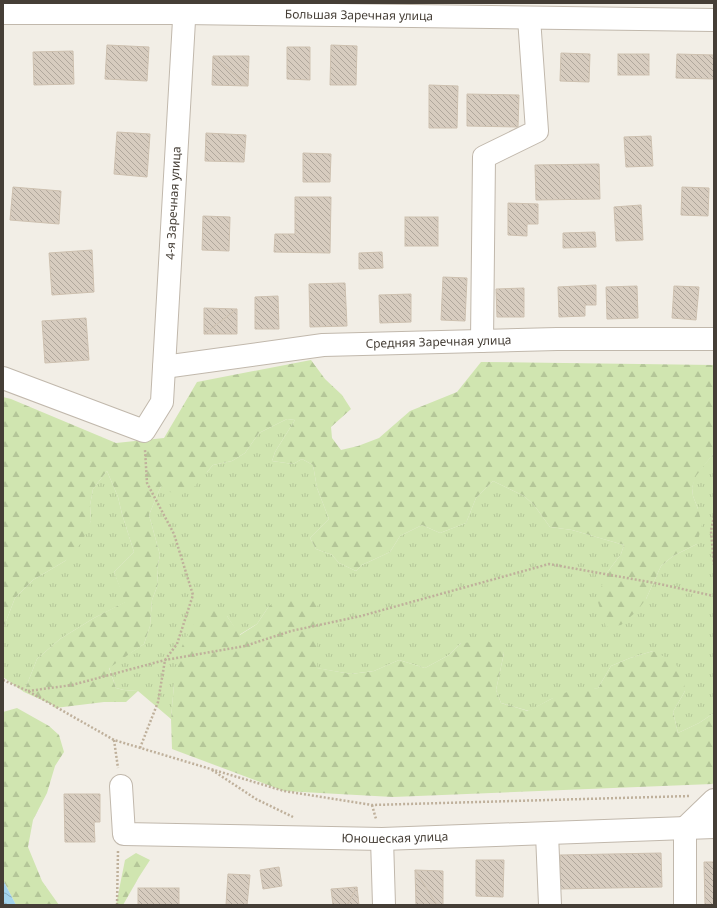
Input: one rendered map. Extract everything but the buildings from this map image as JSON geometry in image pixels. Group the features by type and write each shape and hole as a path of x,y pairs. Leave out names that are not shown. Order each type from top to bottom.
{"street":[{"name":"Большая Заречная улица","path":"3,13 184,8 529,18 714,20"},
{"name":"4-я Заречная улица","path":"144,431 162,402 184,8"},
{"path":"482,341 484,157 537,131 529,18"},
{"name":"Средняя Заречная улица","path":"164,367 323,345 557,339 714,339"},
{"path":"3,378 144,431"},
{"path":"121,786 124,834"},
{"path":"685,905 685,828 714,800"},
{"name":"Юношеская улица","path":"124,834 382,839 714,827"},
{"path":"547,834 550,905"},
{"path":"382,839 384,905"}],"path":[{"path":"140,748 158,702 165,660 177,644 192,595 174,534 147,482 144,431"},
{"path":"714,516 711,531 714,566"},
{"path":"28,691 72,685 165,660 246,646 291,631 361,616 549,564 656,583 714,596"},
{"path":"3,680 28,691 114,740 284,790 372,805 666,796 698,796 714,800"},
{"path":"114,740 121,786"},
{"path":"209,768 256,799 296,819"},
{"path":"117,905 118,849 124,834"}],"green space":[{"path":"311,360 325,379 342,395 351,409 331,427 332,438 341,450 358,446 379,438 410,411 457,392 481,362 714,365 714,453 696,476 692,488 702,524 697,544 673,556 661,566 646,599 637,611 621,625 606,627 597,599 606,574 621,554 624,545 572,530 550,527 534,505 524,496 493,481 476,498 466,523 440,533 422,525 400,536 390,552 362,565 356,571 339,563 332,555 316,549 310,538 329,519 317,488 313,465 302,459 293,464 272,461 275,452 295,420 287,419 259,433 245,453 232,461 213,465 194,487 178,497 161,486 149,515 160,555 157,569 158,584 152,600 150,626 144,644 109,668 116,688 138,691 126,702 104,702 55,708 53,705 24,692 37,659 60,639 94,618 125,602 114,572 134,552 118,497 107,471 93,489 90,505 91,521 82,542 65,561 33,580 15,598 3,629 3,397 116,443 164,438 197,382"},
{"path":"287,419 295,420 275,452 272,461 293,464 302,459 313,465 317,488 329,519 310,538 316,549 332,555 339,563 356,571 362,565 390,552 400,536 422,525 440,533 466,523 476,498 493,481 524,496 534,505 550,527 572,530 624,545 621,554 606,574 646,599 661,566 673,556 697,544 698,509 693,496 692,488 695,476 714,453 714,713 699,723 678,733 673,712 685,691 653,651 611,666 598,688 551,699 529,711 501,703 496,690 504,653 461,643 449,655 425,668 399,660 374,671 351,674 316,668 317,606 269,606 257,624 239,635 227,616 174,684 171,719 138,691 116,688 109,667 144,644 150,626 152,600 158,584 157,569 160,555 149,515 161,486 207,472 213,465 232,461 245,453 259,433"},
{"path":"107,471 118,497 134,552 114,572 126,602 94,618 60,639 37,659 24,692 3,677 3,629 15,598 33,580 65,561 91,521 90,505 93,489"},
{"path":"284,597 305,597 323,601 317,606 317,668 351,674 374,671 399,660 425,668 449,655 461,643 488,641 504,653 496,690 501,703 528,711 567,692 598,688 611,666 653,651 673,661 683,674 685,691 673,712 678,733 699,723 714,713 714,783 393,797 284,791 172,749 171,719 174,684 182,646 197,617 212,607 227,616 240,635 257,624 269,606"},
{"path":"17,708 49,726 59,735 64,752 55,766 47,793 33,820 28,847 42,881 59,905 16,905 3,880 3,712"},
{"path":"136,853 150,860 123,905 116,905 125,860"}],"water":[{"path":"3,880 15,903 16,905 3,905"}]}
